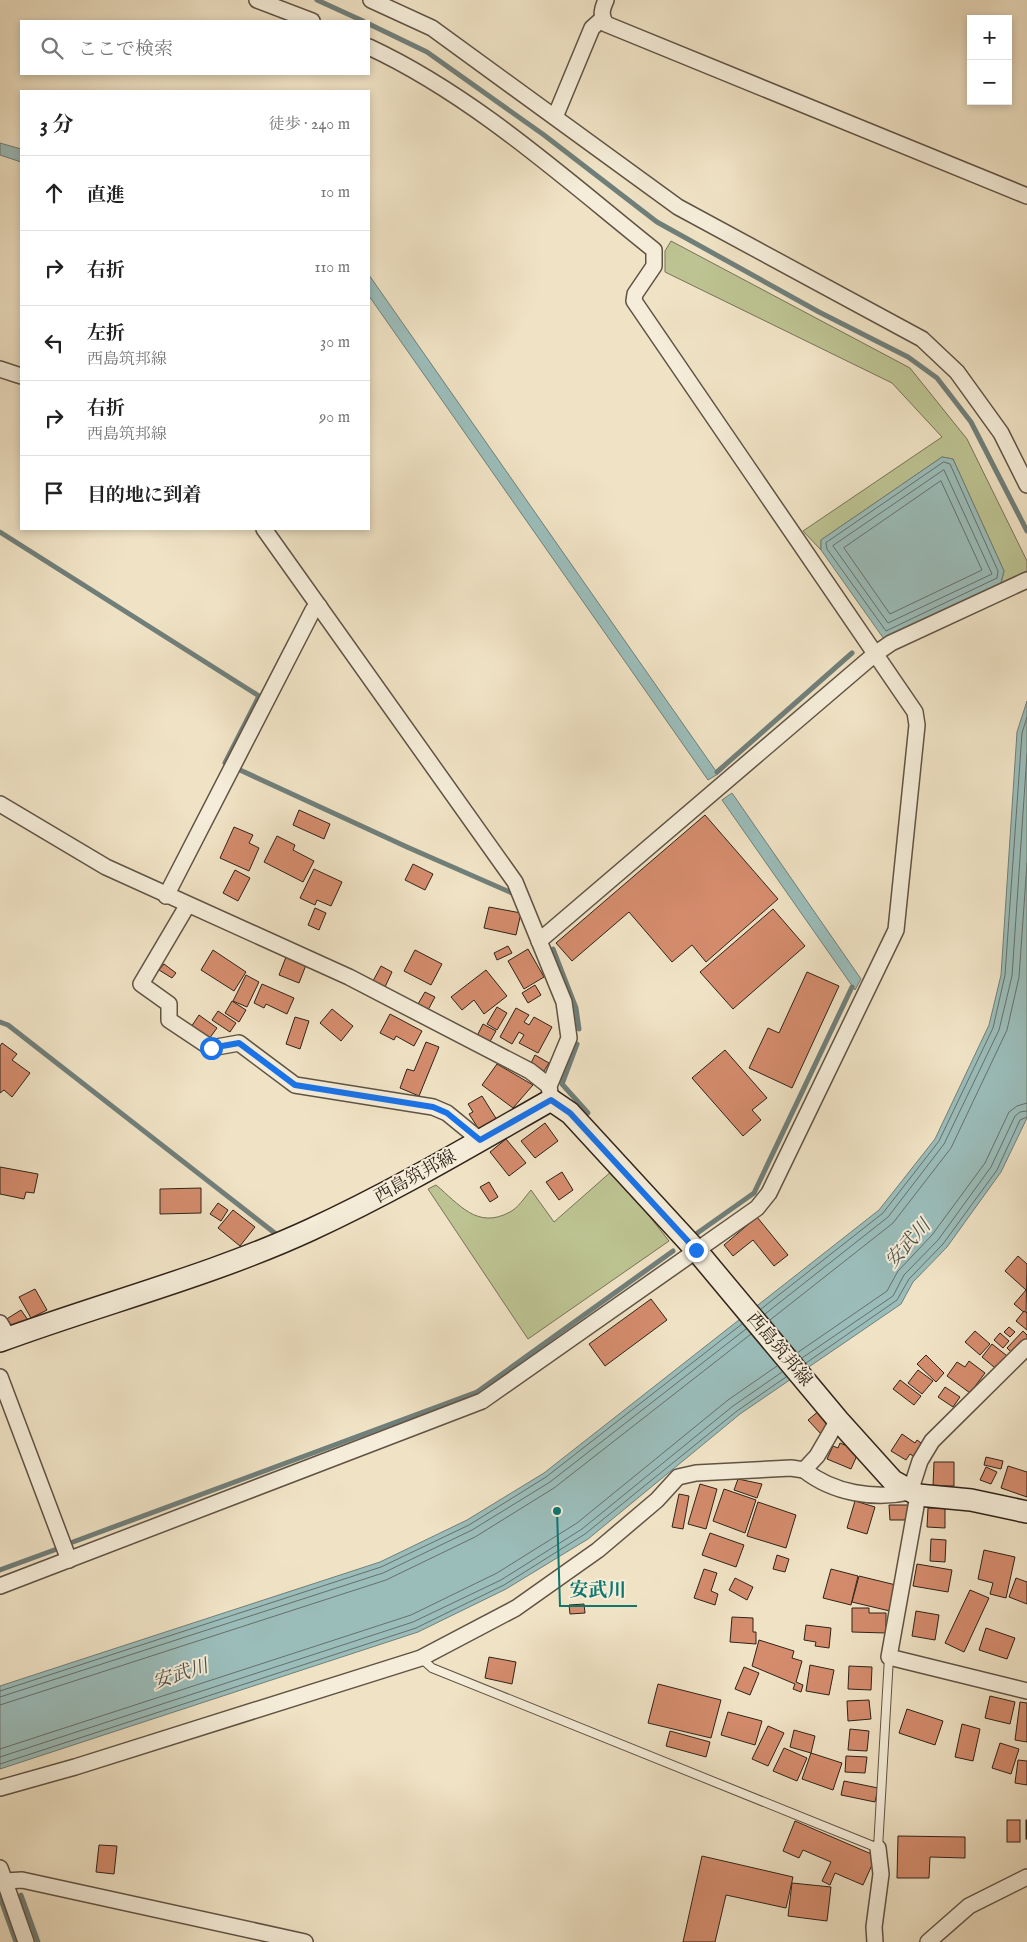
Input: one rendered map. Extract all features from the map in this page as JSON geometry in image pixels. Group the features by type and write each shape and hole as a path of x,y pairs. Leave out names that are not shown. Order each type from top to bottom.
{"main road":[{"name":"西島筑邦線","path":"3,1334 228,1264 310,1230 393,1189 480,1140 550,1093 696,1250 810,1384 838,1420 893,1481 914,1493"},
{"path":"914,1493 971,1500 1027,1512"}],"street":[{"path":"257,0 309,20"},
{"path":"371,0 432,28 678,207 922,339 957,372 1001,433 1027,485"},
{"path":"606,0 602,11 602,18 606,24 1027,196"},
{"path":"555,117 592,28 602,18"},
{"path":"0,1586 482,1401 757,1208 769,1193 896,930 917,725 915,712 634,301 634,294 654,266 654,250 510,135 407,65 370,47"},
{"path":"0,369 20,376"},
{"path":"0,804 106,867 187,906 349,977 530,1070 550,1093 569,1038 564,1002 515,882 265,530"},
{"path":"539,941 875,654 891,643 1027,580"},
{"path":"166,896 313,610 319,606"},
{"path":"187,906 141,984 169,1004 169,1020 211,1048 239,1043 295,1085 433,1107 447,1113 480,1140"},
{"path":"1027,1347 932,1440 920,1461 889,1658 1027,1691"},
{"path":"0,1377 69,1560"},
{"path":"804,1470 817,1456 838,1420"},
{"path":"0,1788 85,1764 422,1658 523,1603 598,1550 657,1500 678,1477 696,1473 792,1468 804,1470 817,1480 853,1493 890,1496 914,1493"},
{"path":"876,1942 874,1927 881,1874 878,1848"},
{"path":"2,1875 26,1942"},
{"path":"2,1875 305,1942"},
{"path":"928,1942 969,1906 1027,1877"}],"lane":[{"path":"422,1658 432,1668 878,1848 889,1658"}],"green space":[{"path":"671,241 910,368 967,439 1027,561 1027,571 1001,583 1004,571 953,459 942,457 821,540 821,550 803,531 942,437 892,383 665,272 665,251"},
{"path":"613,1170 669,1241 528,1339 428,1189 436,1185 461,1207 478,1216 488,1218 498,1217 510,1212 519,1205 531,1190 554,1222"}],"water":[{"path":"0,143 20,149 20,162 0,155"},
{"path":"370,276 718,774 708,780 370,297"},
{"path":"942,457 953,459 1004,571 1001,583 884,639 821,550 821,540"},
{"path":"1027,701 1027,1118 1001,1172 947,1247 913,1282 901,1304 740,1414 588,1539 506,1589 418,1632 0,1769 0,1686 380,1562 467,1520 544,1473 879,1210 935,1139 989,1025 1001,975 1017,732"},
{"path":"732,793 861,979 855,990 722,800"}],"building":[{"path":"299,810 330,824 324,839 293,825"},
{"path":"705,815 778,899 706,962 692,945 672,962 629,912 572,961 556,943"},
{"path":"234,827 253,835 249,843 259,848 249,871 220,858"},
{"path":"277,836 295,845 293,850 314,861 303,882 264,862"},
{"path":"413,864 433,874 425,890 405,880"},
{"path":"314,869 342,882 331,906 317,900 315,905 300,898"},
{"path":"235,870 250,878 238,901 223,893"},
{"path":"489,907 521,913 516,935 484,928"},
{"path":"315,908 326,913 319,930 308,925"},
{"path":"773,909 805,946 733,1009 700,972"},
{"path":"508,946 512,953 497,960 494,953"},
{"path":"528,949 544,977 524,989 508,961"},
{"path":"213,950 246,972 234,991 201,970"},
{"path":"415,950 442,964 431,985 404,971"},
{"path":"286,957 306,965 299,983 279,975"},
{"path":"164,964 176,973 172,978 159,970"},
{"path":"381,966 392,972 385,987 373,981"},
{"path":"486,970 507,996 484,1014 474,1000 462,1010 451,997"},
{"path":"807,972 839,986 792,1088 749,1068 768,1028 779,1033"},
{"path":"246,975 259,982 247,1007 233,1001"},
{"path":"262,984 294,998 287,1014 266,1004 264,1008 254,1003"},
{"path":"535,985 541,995 528,1003 522,993"},
{"path":"425,992 435,997 428,1010 418,1004"},
{"path":"232,1001 246,1010 239,1022 225,1013"},
{"path":"497,1007 507,1013 497,1030 487,1024"},
{"path":"516,1008 529,1015 524,1022 529,1025 534,1017 552,1027 538,1053 519,1043 524,1035 519,1032 512,1044 500,1037"},
{"path":"332,1009 353,1026 341,1041 320,1023"},
{"path":"218,1011 236,1023 230,1032 212,1020"},
{"path":"390,1014 422,1031 414,1046 396,1036 394,1040 380,1033"},
{"path":"199,1015 217,1028 209,1039 191,1027"},
{"path":"295,1017 309,1021 300,1049 286,1044"},
{"path":"483,1024 496,1031 488,1045 476,1038"},
{"path":"426,1042 439,1047 419,1096 400,1088 407,1069 414,1071"},
{"path":"2,1043 17,1054 12,1060 30,1073 12,1097 4,1090 0,1093 0,1046"},
{"path":"725,1050 767,1098 752,1110 761,1120 743,1136 692,1078"},
{"path":"535,1055 549,1063 544,1071 531,1063"},
{"path":"497,1064 533,1085 513,1108 482,1085"},
{"path":"482,1096 497,1120 480,1131 469,1114 473,1112 468,1104"},
{"path":"545,1123 558,1141 535,1158 521,1141"},
{"path":"506,1139 526,1163 509,1176 490,1152"},
{"path":"0,1167 38,1174 34,1193 26,1192 24,1199 0,1194"},
{"path":"562,1172 573,1190 559,1200 546,1182"},
{"path":"489,1182 498,1197 490,1202 480,1187"},
{"path":"201,1188 201,1213 160,1214 160,1189"},
{"path":"218,1203 228,1210 221,1221 210,1214"},
{"path":"233,1210 255,1227 240,1246 218,1228"},
{"path":"757,1217 788,1255 774,1266 753,1240 733,1256 724,1245"},
{"path":"1018,1256 1027,1264 1026,1314 1014,1304 1026,1290 1005,1271"},
{"path":"35,1289 47,1310 31,1318 19,1297"},
{"path":"651,1299 667,1320 605,1366 589,1344"},
{"path":"21,1310 28,1320 11,1331 5,1320"},
{"path":"1024,1311 1027,1313 1027,1330 1016,1321"},
{"path":"1009,1327 1015,1332 1010,1337 1004,1332"},
{"path":"975,1331 990,1344 980,1355 965,1342"},
{"path":"1023,1331 1027,1335 1027,1346 1016,1357 1007,1348"},
{"path":"1000,1333 1009,1341 1003,1348 994,1340"},
{"path":"992,1344 1011,1359 1000,1372 982,1357"},
{"path":"926,1355 944,1373 936,1382 917,1364"},
{"path":"969,1361 985,1373 970,1393 947,1376 957,1362 965,1367"},
{"path":"918,1370 933,1381 922,1394 908,1383"},
{"path":"900,1380 921,1396 914,1405 893,1389"},
{"path":"945,1387 960,1397 953,1407 938,1397"},
{"path":"820,1410 832,1424 821,1434 808,1420"},
{"path":"902,1434 915,1443 917,1440 924,1445 916,1458 910,1454 906,1460 891,1451"},
{"path":"840,1443 859,1451 851,1469 827,1459 833,1446 838,1448"},
{"path":"986,1457 1003,1461 1001,1469 984,1465"},
{"path":"934,1462 954,1462 954,1486 933,1486"},
{"path":"1008,1466 1027,1472 1027,1497 1001,1488"},
{"path":"986,1467 997,1472 991,1484 980,1480"},
{"path":"738,1479 762,1484 757,1498 734,1490"},
{"path":"700,1484 717,1489 706,1529 688,1524"},
{"path":"724,1489 756,1500 745,1533 713,1521"},
{"path":"679,1494 689,1496 683,1529 672,1527"},
{"path":"855,1501 875,1507 867,1534 847,1528"},
{"path":"758,1502 796,1515 786,1548 747,1536"},
{"path":"889,1505 908,1505 908,1520 890,1520"},
{"path":"928,1508 945,1508 945,1528 927,1527"},
{"path":"710,1533 744,1545 736,1567 702,1555"},
{"path":"931,1539 946,1540 945,1562 930,1561"},
{"path":"984,1550 1015,1557 1006,1598 990,1594 993,1583 978,1579"},
{"path":"777,1555 789,1559 785,1572 773,1569"},
{"path":"917,1564 952,1570 948,1592 913,1586"},
{"path":"704,1569 717,1573 711,1591 718,1594 715,1605 694,1598"},
{"path":"831,1569 858,1576 851,1605 823,1598"},
{"path":"859,1576 900,1586 894,1612 852,1602"},
{"path":"735,1578 753,1587 747,1600 729,1590"},
{"path":"1016,1578 1027,1582 1027,1604 1009,1597"},
{"path":"970,1590 989,1598 964,1652 945,1643"},
{"path":"584,1604 585,1613 570,1614 569,1605"},
{"path":"852,1608 869,1608 869,1613 886,1613 886,1633 852,1632"},
{"path":"916,1611 939,1615 935,1640 912,1636"},
{"path":"732,1617 753,1618 753,1632 756,1632 756,1644 730,1642"},
{"path":"806,1625 831,1628 829,1648 815,1646 816,1642 804,1640"},
{"path":"986,1628 1015,1638 1007,1659 979,1650"},
{"path":"759,1640 794,1651 792,1658 802,1661 796,1682 803,1685 801,1692 793,1689 795,1684 752,1666"},
{"path":"489,1657 516,1662 512,1684 485,1678"},
{"path":"810,1665 834,1670 829,1695 806,1691"},
{"path":"849,1666 872,1667 871,1690 848,1689"},
{"path":"744,1667 759,1673 750,1695 735,1689"},
{"path":"658,1684 721,1700 711,1738 648,1723"},
{"path":"990,1696 1015,1702 1010,1724 985,1718"},
{"path":"869,1700 871,1719 848,1721 847,1701"},
{"path":"1020,1702 1027,1703 1027,1742 1015,1740"},
{"path":"907,1709 943,1721 935,1745 899,1733"},
{"path":"728,1712 762,1721 755,1745 721,1735"},
{"path":"962,1724 980,1729 973,1761 955,1757"},
{"path":"768,1726 784,1733 768,1766 752,1759"},
{"path":"850,1729 869,1731 867,1751 848,1750"},
{"path":"794,1730 815,1736 811,1753 790,1747"},
{"path":"670,1731 710,1742 706,1757 666,1746"},
{"path":"1000,1743 1019,1749 1011,1774 992,1768"},
{"path":"784,1748 807,1758 797,1781 773,1771"},
{"path":"811,1753 842,1763 833,1790 802,1779"},
{"path":"846,1756 867,1757 865,1773 845,1772"},
{"path":"1018,1760 1027,1761 1027,1785 1015,1783"},
{"path":"844,1781 878,1788 875,1802 841,1795"},
{"path":"1007,1820 1020,1820 1020,1842 1007,1842"},
{"path":"1027,1820 1027,1839 1026,1839"},
{"path":"795,1821 876,1856 863,1885 835,1873 830,1885 822,1881 831,1862 803,1850 799,1858 783,1851"},
{"path":"898,1836 965,1837 965,1858 930,1857 929,1878 897,1878"},
{"path":"99,1845 117,1846 114,1874 96,1872"},
{"path":"702,1856 793,1877 786,1908 726,1895 715,1942 683,1942"},
{"path":"792,1883 831,1887 827,1921 788,1916"}],"waterway":[{"path":"317,0 361,20"},
{"path":"370,24 427,52 544,135 657,222 819,312 908,357 937,378 971,422 1027,531"},
{"path":"0,532 259,696 225,763"},
{"path":"717,772 852,653"},
{"path":"240,770 512,893"},
{"path":"553,949 576,1008 579,1029"},
{"path":"696,1234 754,1193 852,987"},
{"path":"0,1022 8,1025 276,1234"},
{"path":"577,1044 562,1084 588,1113"},
{"path":"73,1542 477,1392 673,1251"},
{"path":"0,1570 57,1549"},
{"path":"21,1895 38,1942"},
{"path":"0,1897 16,1942"}],"place":[{"name":"安武川","path":"557,1511"}],"route":[{"path":"211,1048 239,1043 295,1085 433,1107 447,1113 480,1140 551,1100 570,1113 696,1250"}]}
